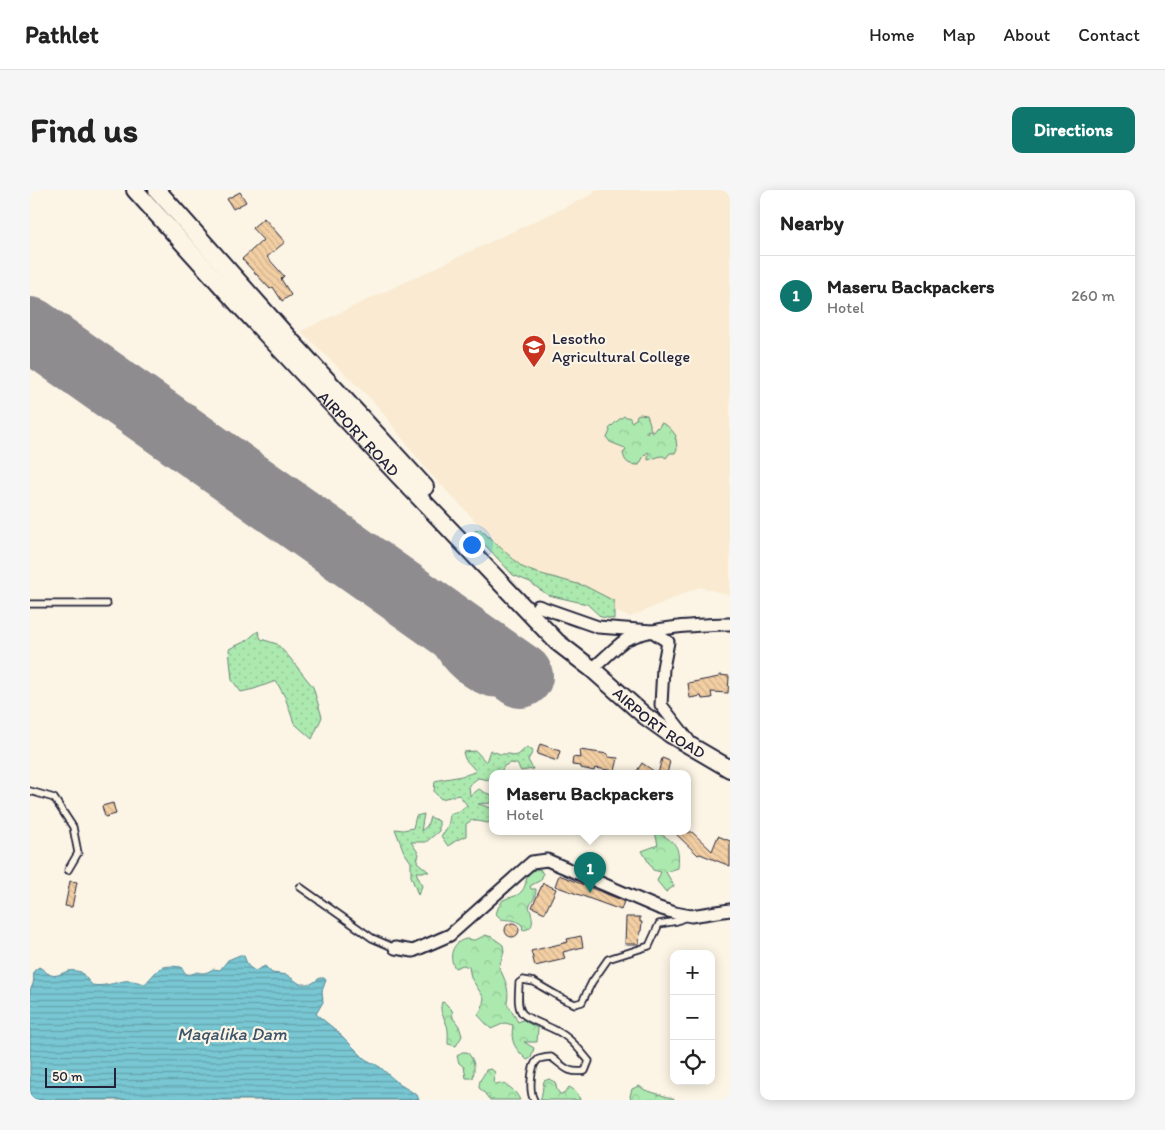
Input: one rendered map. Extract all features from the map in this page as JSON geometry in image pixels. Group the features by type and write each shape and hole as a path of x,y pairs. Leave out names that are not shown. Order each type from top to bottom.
{"main road":[{"name":"AIRPORT ROAD","path":"135,190 238,304 558,642 645,716 730,769"},
{"name":"AIRPORT ROAD","path":"157,190 293,343 528,600 538,606 592,669"}],"street":[{"path":"538,606 598,626 652,631 702,625 730,624"},
{"path":"592,669 626,640 652,631"},
{"path":"652,631 668,642 663,668 661,705 694,748"},
{"path":"395,948 414,951 450,935 532,862 547,860 658,908 676,913 691,916 730,910"}],"lane":[{"path":"30,604 107,604"},
{"path":"30,791 54,798 73,827 78,853 68,870"},
{"path":"300,888 372,938 395,948"},
{"path":"534,1100 531,1084 533,1066 539,1059 551,1057 568,1070 577,1072 585,1071 589,1061 567,1037 522,1013 519,983 524,980 534,982 563,999 576,1004 582,1002 592,982 608,958 649,946 658,924 691,916"}],"shaded area":[{"name":"Lesotho Agricultural College","path":"593,190 730,190 730,595 699,587 630,617 564,592 525,573 426,469 376,404 301,331 595,193"}],"green space":[{"path":"640,414 647,415 652,430 647,431 647,433 653,432 661,423 671,430 676,436 677,449 675,453 670,453 666,458 661,456 648,460 648,452 639,465 630,464 626,461 623,453 626,450 625,448 610,442 607,438 609,429 624,416 630,418 631,422"},
{"path":"480,529 522,567 585,586 614,601 614,619 601,617 587,604 548,595 530,582 513,575 473,532"},
{"path":"258,631 261,639 277,644 313,687 322,717 312,739 294,723 285,697 276,681 241,692 232,680 229,649 246,641"},
{"path":"527,747 533,751 528,760 533,769 520,770 517,764 510,763 504,766 502,770 489,770 489,780 478,778 469,785 470,796 479,789 489,794 489,803 478,804 489,807 489,822 472,820 466,824 466,836 448,846 441,836 448,826 450,814 458,812 467,805 459,795 441,799 434,792 435,781 476,771 465,759 463,752 476,751 486,762 490,750 500,754 518,755"},
{"path":"424,814 421,831 427,826 430,817 439,821 439,831 426,842 411,842 419,854 417,862 429,872 416,872 422,886 418,895 411,876 411,862 404,852 395,829 413,828 416,816"},
{"path":"656,835 662,835 673,842 678,854 678,868 666,872 674,886 666,892 657,881 661,872 653,870 642,851 658,845"},
{"path":"540,869 543,874 541,880 530,886 531,889 536,889 534,898 529,906 532,925 523,930 522,925 516,921 501,919 496,914 503,900 519,894 524,889 530,872"},
{"path":"485,935 492,937 503,945 504,952 499,967 507,989 507,1003 518,1022 525,1019 526,1022 538,1028 537,1042 524,1042 534,1048 531,1058 527,1060 514,1045 512,1036 513,1025 505,1023 491,1029 478,1015 484,998 471,978 469,967 463,965 455,968 453,964 452,955 457,943 466,939 476,940"},
{"path":"442,1002 452,1010 453,1018 459,1026 462,1036 456,1046 448,1044 448,1028 441,1011"},
{"path":"462,1052 467,1052 472,1058 474,1067 473,1078 466,1078 464,1067 459,1063 457,1056"},
{"path":"491,1069 495,1072 493,1082 509,1087 520,1100 490,1100 479,1088 479,1085 486,1070"},
{"path":"549,1079 555,1082 560,1094 564,1094 569,1087 576,1092 580,1100 540,1100 544,1081"},
{"path":"639,1086 645,1090 675,1100 631,1100 632,1089"}],"water":[{"name":"Maqalika Dam","path":"240,955 244,956 248,966 255,971 265,966 272,973 287,975 300,984 311,984 320,978 324,978 326,980 322,991 323,1002 316,1014 337,1031 365,1059 380,1067 399,1084 417,1095 419,1100 30,1100 30,989 33,983 34,971 39,967 54,976 70,971 81,972 92,985 127,981 145,984 157,971 164,967 181,967 185,973 189,974 205,973 213,969 220,970 228,960"}],"building":[{"path":"240,192 246,202 233,209 227,199"},
{"path":"264,218 285,242 267,257 284,276 281,279 291,295 282,301 273,287 270,289 242,259 263,240 252,228"},
{"path":"719,675 729,676 728,693 711,692 712,698 702,699 701,696 690,698 688,683 719,677"},
{"path":"540,744 560,751 557,761 537,754"},
{"path":"580,750 608,754 608,757 618,758 615,770 595,768 594,770 590,770 572,765 573,757 581,758"},
{"path":"662,758 670,761 668,770 659,770"},
{"path":"642,763 652,770 638,770"},
{"path":"113,803 116,814 105,817 102,806"},
{"path":"692,832 712,851 718,836 730,841 730,866 700,854 698,855 677,835 691,835"},
{"path":"559,875 624,901 621,910 555,886"},
{"path":"70,881 77,882 72,907 65,906"},
{"path":"543,883 556,889 545,913 532,907"},
{"path":"626,917 640,917 640,922 642,922 639,944 625,944"},
{"path":"509,923 515,923 519,930 515,937 509,937 505,933 505,927"},
{"path":"581,936 583,947 563,952 565,959 535,966 531,951 568,942 567,939"}],"taxiway":[{"path":"411,598 432,620 452,656 472,675 488,683 497,684 504,683 512,677 517,662 511,648 460,633"}],"runway":[{"path":"30,329 521,676"}],"place":[{"name":"Lesotho Agricultural College","path":"534,368"},
{"name":"Maseru Backpackers","path":"590,893"}]}
